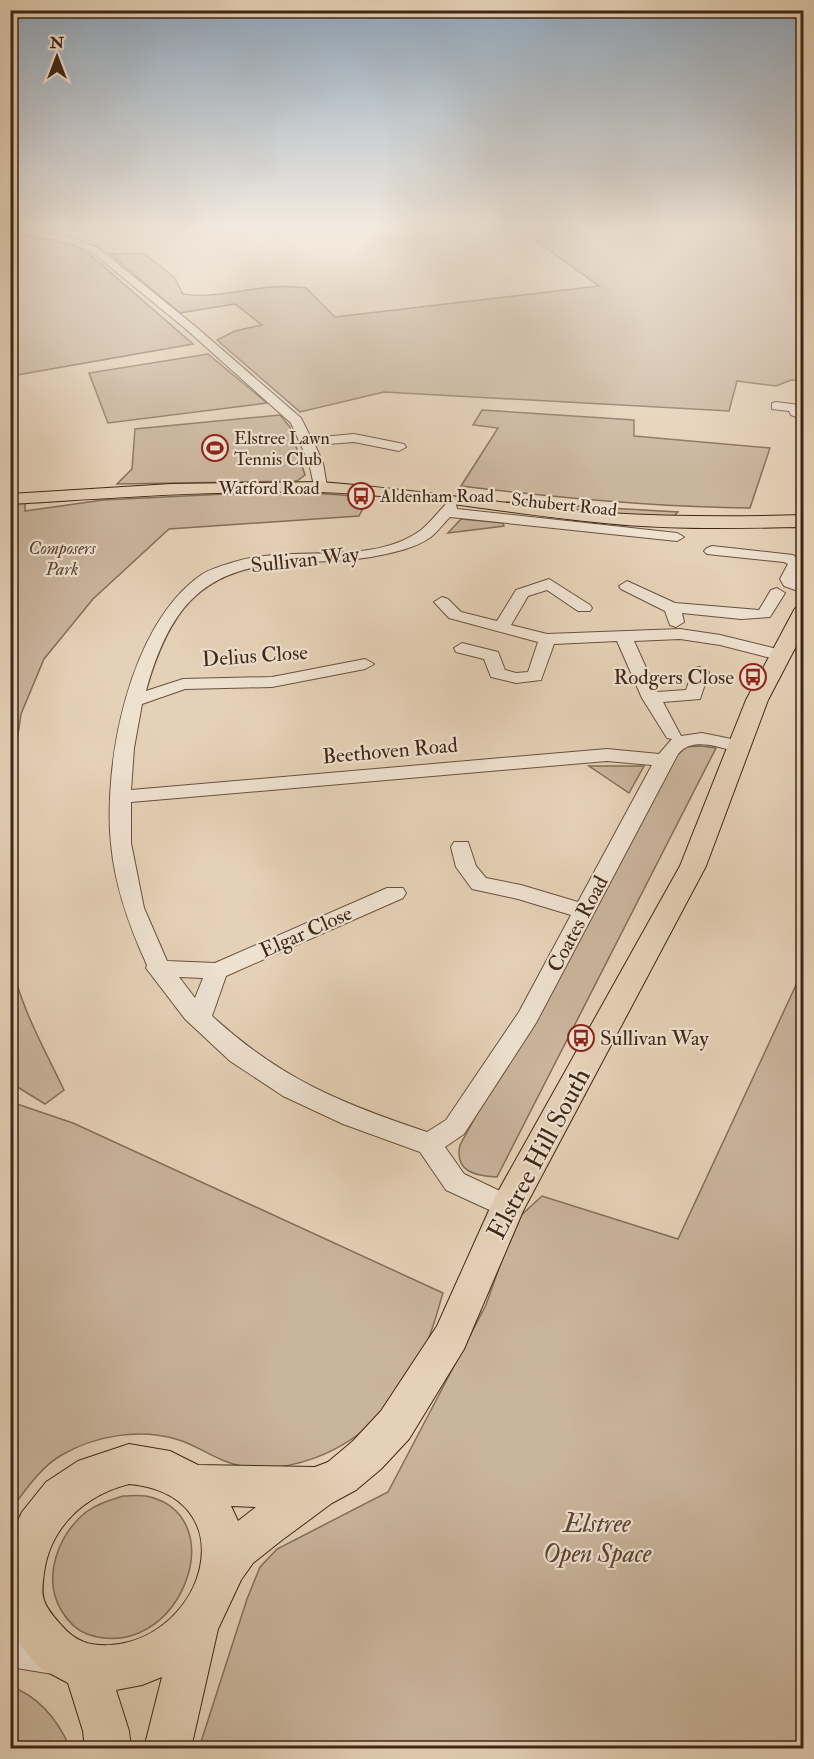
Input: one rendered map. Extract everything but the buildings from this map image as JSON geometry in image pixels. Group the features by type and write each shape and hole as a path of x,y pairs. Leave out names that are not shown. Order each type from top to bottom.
{"main road":[{"name":"Watford Road","path":"10,499 171,489 320,487 386,492 605,518 804,529"},
{"name":"Watford Road","path":"742,524 804,519"},
{"name":"Elstree Hill South","path":"224,1568 238,1548 317,1488 342,1476 367,1455 395,1425 428,1378 451,1338 507,1207 555,1115 594,1050 693,866 744,734 779,655 804,610"},
{"path":"73,1663 123,1669 146,1662 168,1650 197,1623 210,1602 224,1568 220,1527 207,1498 174,1472 151,1464 107,1468 68,1489 22,1541 22,1603 36,1631 73,1663 106,1731 108,1749"},
{"name":"Elstree Hill South","path":"193,1485 317,1488"},
{"path":"168,1749 197,1623"}],"street":[{"path":"168,309 297,421 316,463 320,487"},
{"path":"776,405 795,408 795,412 804,416"},
{"path":"308,442 354,438 399,447"},
{"name":"Schubert Road","path":"449,510 676,537"},
{"name":"Sullivan Way","path":"429,1145 305,1098 247,1063 199,1019 158,968 140,931 122,851 120,797 124,751 135,701 147,665 178,605 191,590 203,581 235,567 260,562 380,552 420,538 435,528 449,510"},
{"path":"712,551 788,558 796,563 788,579 790,583 804,588"},
{"path":"501,627 522,593 549,584 584,608"},
{"path":"627,586 672,608 697,607 758,615 764,614 777,593"},
{"path":"442,602 455,615 547,639 624,638 680,634 720,640 779,655"},
{"path":"672,608 680,634"},
{"path":"624,638 651,698 673,734"},
{"path":"462,648 492,656 497,673 516,678 535,676 547,639"},
{"name":"Delius Close","path":"135,701 183,684 272,682 365,664"},
{"name":"Delius Close","path":"147,665 183,684"},
{"path":"651,698 694,695 700,672"},
{"name":"Coates Road","path":"429,1145 455,1127 528,1017 664,760 679,743 687,740 708,740 744,734"},
{"name":"Beethoven Road","path":"120,797 607,755 664,760"},
{"path":"461,848 466,867 479,884 521,892 585,912"},
{"name":"Elgar Close","path":"158,968 218,971 395,893"},
{"path":"199,1019 218,971"},
{"path":"429,1145 454,1182 507,1207"},
{"path":"10,1649 73,1663"}],"green space":[{"path":"11,309 153,309 193,344 11,376"},
{"path":"175,309 204,309 180,313"},
{"path":"242,309 327,309 335,317 402,309 803,309 803,381 791,380 776,386 737,381 729,411 384,392 300,412 217,340 235,331 262,325"},
{"path":"208,354 267,403 108,423 89,373"},
{"path":"482,410 634,420 634,436 770,448 750,508 606,501 461,486 498,428 473,425"},
{"name":"Elstree Lawn Tennis Club","path":"280,415 290,427 305,475 297,481 117,484 132,469 135,429"},
{"name":"Composers Park","path":"285,491 369,497 359,516 169,529 93,599 44,659 21,714 11,781 11,503 25,502 25,511 103,500"},
{"path":"506,502 678,512 671,519"},
{"path":"461,519 503,523 504,526 448,533"},
{"path":"685,747 716,748 497,1177 468,1171 460,1161 460,1145 675,755"},
{"path":"589,766 644,766 629,793"},
{"path":"10,950 17,985 39,1039 64,1090 45,1104 11,1083"},
{"name":"Elstree Open Space","path":"803,970 803,1748 199,1748 247,1599 260,1567 277,1549 388,1492 486,1305 516,1220 542,1196 678,1239"},
{"path":"11,1102 73,1123 443,1293 426,1346 384,1411 349,1441 333,1450 316,1458 279,1467 261,1468 233,1464 187,1443 164,1436 133,1434 103,1439 74,1449 53,1461 33,1480 11,1509"},
{"path":"123,1496 146,1496 173,1509 188,1530 191,1556 185,1584 170,1609 147,1629 119,1638 87,1634 69,1621 55,1597 53,1571 56,1557 61,1544 76,1521 99,1504"},
{"path":"10,1686 30,1696 47,1711 60,1728 70,1748 11,1748"}],"place":[{"name":"Elstree Lawn Tennis Club","path":"215,448"},
{"name":"Aldenham Road","path":"361,496"},
{"name":"Rodgers Close","path":"753,677"},
{"name":"Sullivan Way","path":"581,1038"}]}
